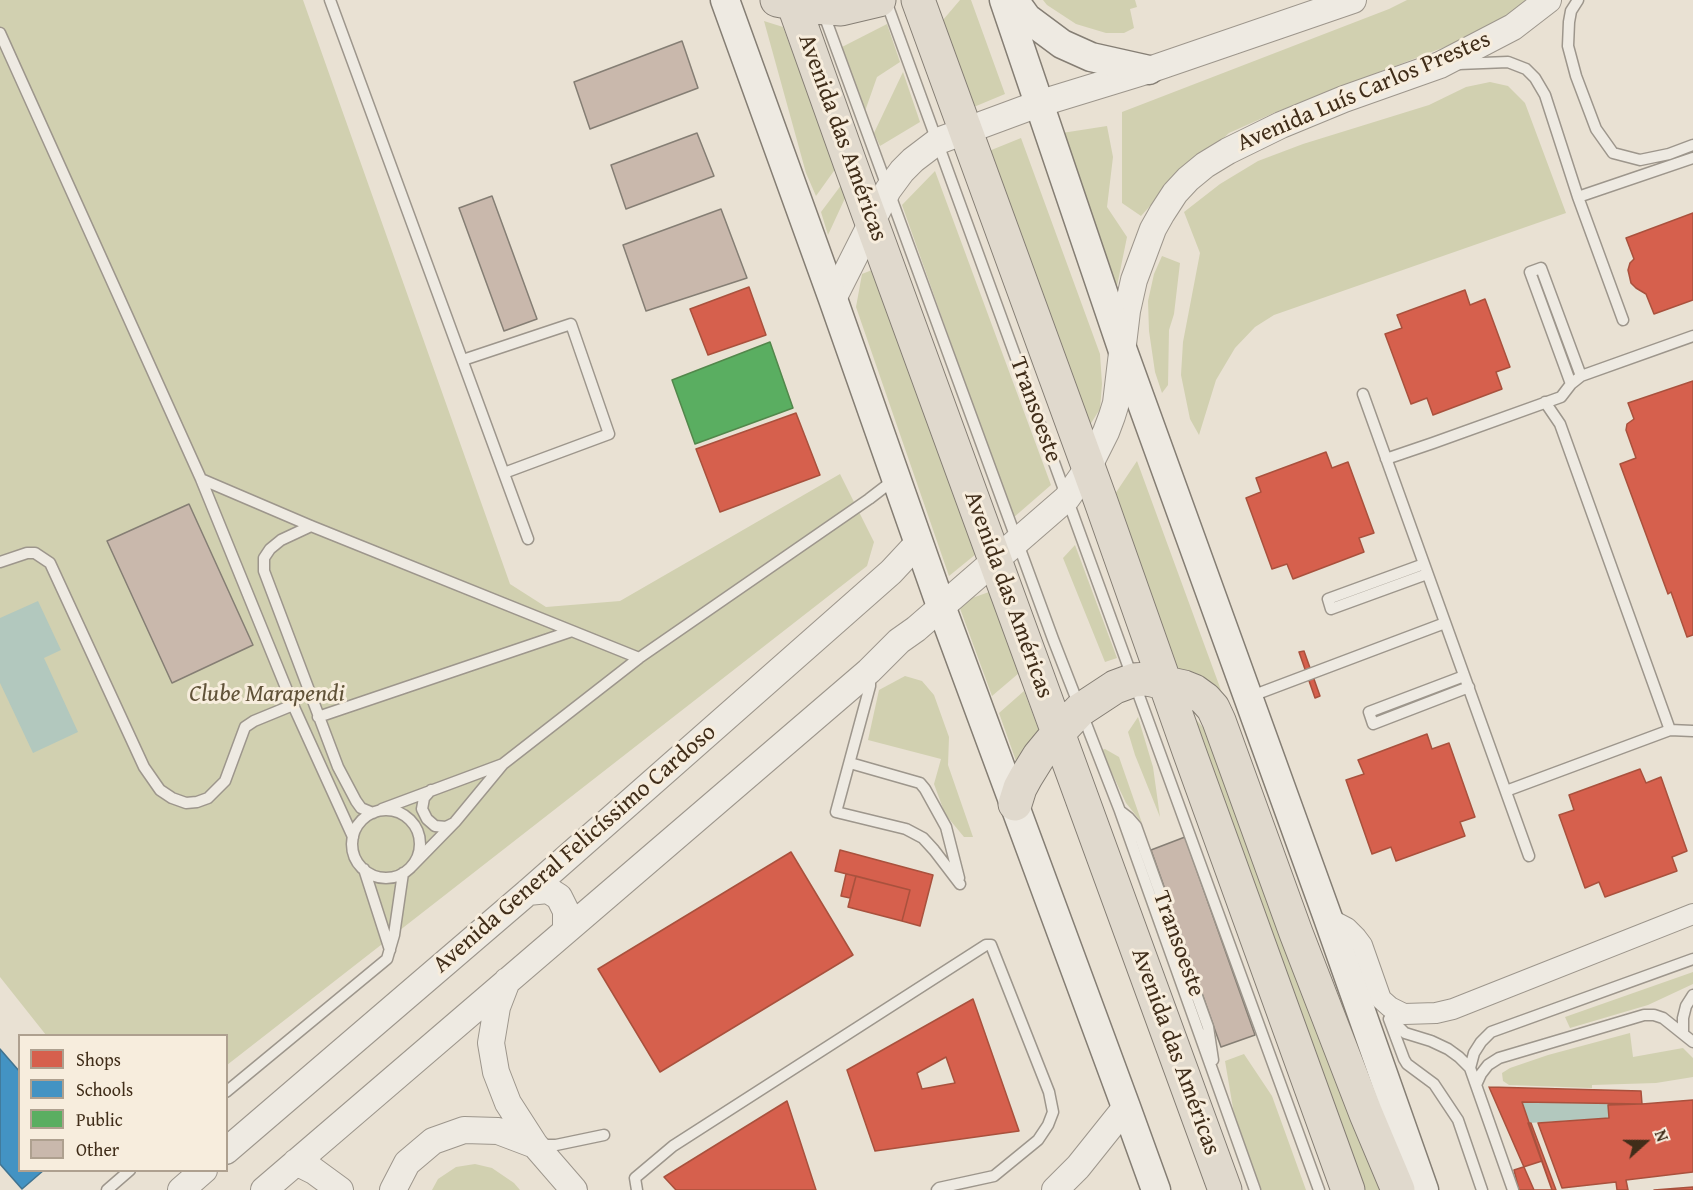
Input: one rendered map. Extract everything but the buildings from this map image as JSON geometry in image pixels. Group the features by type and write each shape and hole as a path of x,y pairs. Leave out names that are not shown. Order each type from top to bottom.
{"highway":[{"path":"800,2 841,9 879,0"},
{"path":"918,0 952,136 1088,468 1150,681 1348,1190"},
{"name":"Avenida das Américas","path":"800,2 850,163 1006,550 1069,721 1225,1190"},
{"path":"1015,804 1020,788 1039,756 1069,721 1114,687 1150,681 1194,691 1205,699 1213,708 1219,721 1296,933 1398,1190"}],"main road":[{"path":"725,0 918,543 1155,1190"},
{"path":"1004,0 1123,351 1424,1190"},
{"path":"1014,0 1027,18 1062,44 1091,57 1149,69"}],"street":[{"path":"833,299 888,190 913,160 952,136 1038,104 1353,0"},
{"name":"Avenida Luís Carlos Prestes","path":"941,606 1067,498 1088,468 1106,432 1116,403 1127,311 1134,280 1161,213 1188,179 1228,151 1281,125 1344,99 1440,65 1513,27 1548,0"},
{"name":"Avenida General Felicíssimo Cardoso","path":"228,1149 528,892 891,572 918,543"},
{"path":"264,1190 869,671 899,641 941,606"},
{"path":"528,892 548,890 560,897 566,911 566,930"},
{"path":"1328,918 1347,928 1362,945 1381,999 1404,1014 1436,1013 1453,1009 1693,914"},
{"path":"507,981 497,1007 491,1043 496,1072 508,1103 535,1145 574,1190"},
{"path":"1059,1189 1126,1107"},
{"path":"393,1190 407,1163 424,1148 433,1141 464,1130 498,1131 535,1145"},
{"path":"296,1162 314,1171 340,1190"},
{"path":"181,1190 202,1172"}],"lane":[{"path":"330,0 528,539"},
{"name":"Transoeste","path":"886,0 952,136 1067,498 1150,681 1190,848 1250,1020 1273,1064 1319,1190"},
{"path":"1578,0 1571,11 1568,46 1596,129 1613,153 1640,160 1670,154 1693,145"},
{"path":"800,2 888,190 1006,550"},
{"path":"0,33 201,479 293,705 353,837"},
{"path":"1440,65 1508,62 1526,69 1535,78 1545,95 1578,197 1623,320"},
{"path":"1578,197 1693,158"},
{"path":"1571,384 1530,272 1541,268 1581,376"},
{"path":"463,360 571,324 609,435 504,473"},
{"path":"1386,459 1561,397 1581,376 1693,336"},
{"path":"1363,394 1528,855"},
{"path":"1545,402 1560,424 1670,730"},
{"path":"503,764 366,816 357,825 353,837 352,849 357,861 373,875 383,878 393,877 407,870 455,822 503,764 639,658 860,506 896,478"},
{"path":"201,479 311,526 639,658"},
{"path":"228,1090 387,959 407,870 417,857 420,847 415,826 408,817 388,809 375,812 361,808 349,789 318,717 264,572 264,558 270,549 281,540 311,526"},
{"path":"0,562 27,553 35,553 50,563 144,767 160,790 172,798 186,803 208,798 225,781 245,728 293,705"},
{"path":"1425,569 1331,609 1328,599 1425,569"},
{"path":"1248,697 1445,622"},
{"path":"318,717 572,631"},
{"path":"850,763 920,783 926,789 946,827 960,884 923,838 906,829 836,812 870,686 869,671"},
{"path":"1464,676 1369,712 1373,724 1469,687"},
{"name":"Transoeste","path":"1069,721 1120,811 1136,826 1208,1027 1217,1086 1255,1190"},
{"path":"1506,790 1670,730 1693,730"},
{"path":"431,790 424,798 423,809 427,819 435,826 446,827 455,822"},
{"path":"364,869 390,950"},
{"path":"637,1190 635,1178 673,1146 986,945 991,945 1050,1092 1053,1112 1038,1140 994,1176 937,1190"},
{"path":"1470,1068 1474,1053 1491,1032 1693,959"},
{"path":"1683,1033 1686,1006 1693,995"},
{"path":"1381,999 1399,1028 1405,1033 1448,1049 1470,1068 1513,1190"},
{"path":"1381,999 1407,1064 1434,1084 1458,1120 1482,1190"},
{"path":"1476,1085 1488,1065 1499,1059 1644,1016 1654,1015 1663,1018 1693,1042"},
{"path":"535,1145 556,1145 604,1135"},
{"path":"106,1190 128,1172"}],"green space":[{"name":"Clube Marapendi","path":"0,0 303,0 510,584 546,607 620,601 840,474 874,542 867,566 228,1064 228,1034 45,1034 0,977"},
{"path":"960,0 971,0 1005,94 969,109 937,27"},
{"path":"1043,0 1135,0 1137,7 1130,9 1134,28 1124,33 1106,33 1076,24"},
{"path":"1407,0 1530,0 1519,9 1455,43 1276,112 1229,133 1141,216 1122,203 1122,112"},
{"path":"764,21 783,27 836,168 816,196 806,173"},
{"path":"887,24 900,62 877,77 864,114 842,47"},
{"path":"903,72 920,122 880,146 874,133"},
{"path":"1490,82 1508,86 1525,103 1566,213 1274,315 1255,327 1235,348 1216,380 1199,435 1190,419 1181,375 1183,342 1200,253 1184,212 1220,184 1258,161 1303,144 1429,105 1466,87"},
{"path":"1107,126 1113,157 1107,207 1127,237 1116,291 1062,133"},
{"path":"1021,138 1100,354 1102,384 1100,409 1086,431 984,153"},
{"path":"935,171 1051,485 1013,518 902,205"},
{"path":"842,184 846,196 828,235 821,212"},
{"path":"1162,256 1180,263 1174,314 1169,330 1168,385 1162,393 1155,372 1149,331 1148,301 1154,274"},
{"path":"872,270 976,554 949,576 856,307 862,274"},
{"path":"1137,461 1222,693 1172,667 1113,497"},
{"path":"1075,545 1117,658 1105,662 1063,558"},
{"path":"989,592 1019,673 992,696 958,603"},
{"path":"905,676 922,681 934,695 949,737 948,765 973,837 964,837 945,814 934,784 941,759 868,740 879,690"},
{"path":"1024,691 1043,741 1016,761 999,713"},
{"path":"1138,717 1153,767 1160,817 1128,732"},
{"path":"1192,717 1205,730 1386,1190 1364,1190"},
{"path":"1105,749 1119,757 1142,823 1126,803 1101,750"},
{"path":"1693,972 1693,984 1648,1005 1570,1028 1565,1017"},
{"path":"1630,1033 1633,1057 1683,1048 1693,1058 1693,1077 1656,1083 1592,1085 1592,1088 1509,1085 1503,1081 1502,1073 1510,1068 1548,1055"},
{"path":"1244,1054 1272,1096 1306,1190 1261,1190 1234,1114 1225,1061"},
{"path":"475,1164 492,1168 520,1190 432,1190 438,1179 456,1167"}],"shaded area":[{"path":"38,601 61,650 44,658 78,732 33,753 0,683 0,618"},
{"path":"1501,1095 1641,1096 1642,1104 1608,1105 1609,1118 1529,1123"}]}
